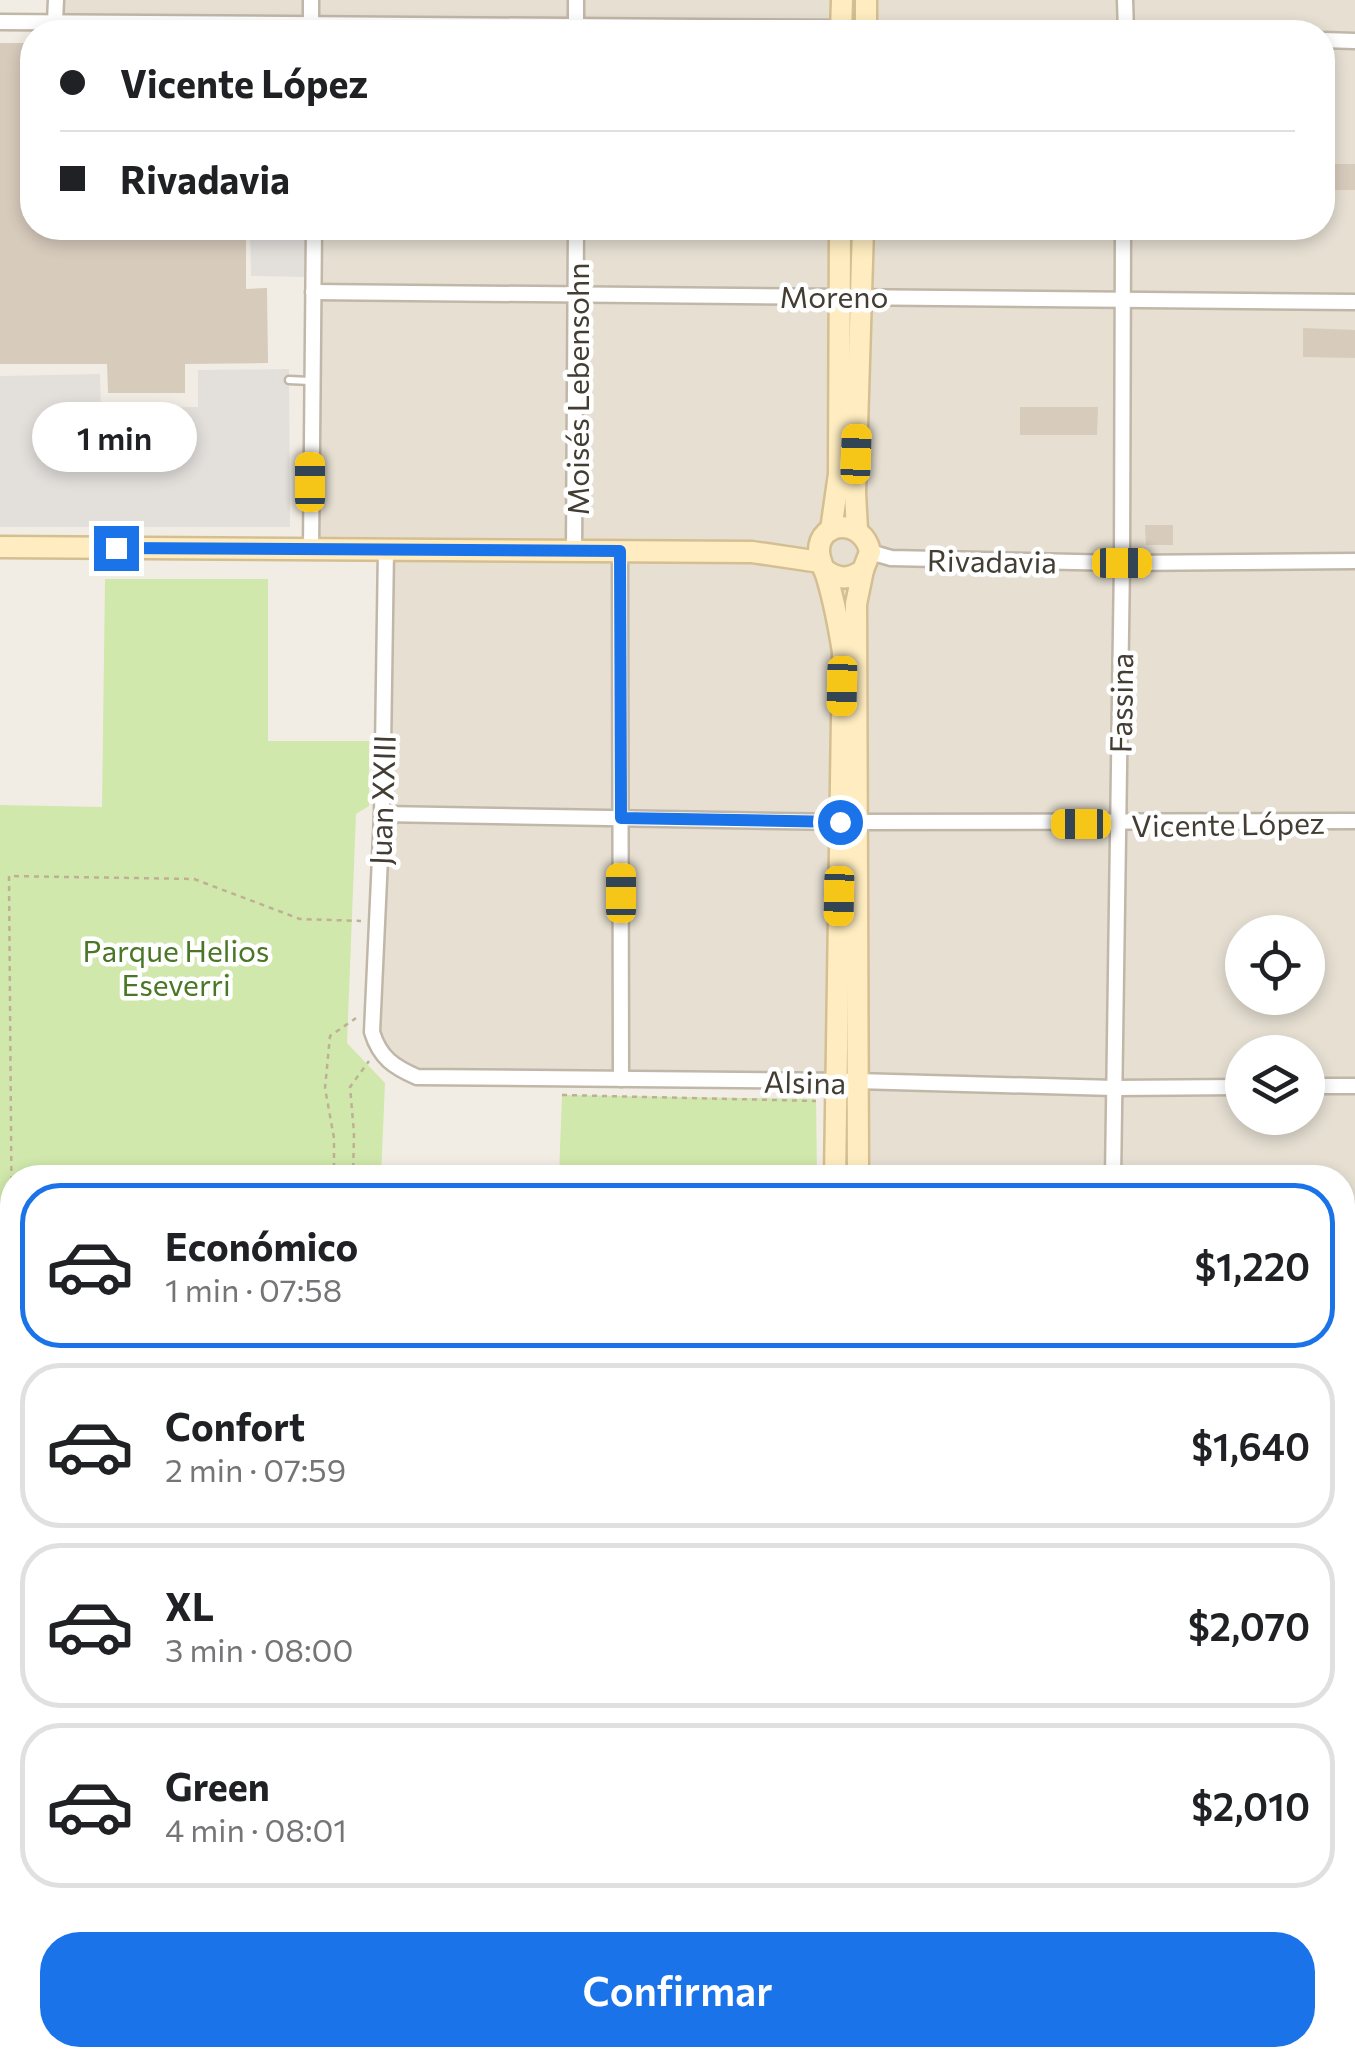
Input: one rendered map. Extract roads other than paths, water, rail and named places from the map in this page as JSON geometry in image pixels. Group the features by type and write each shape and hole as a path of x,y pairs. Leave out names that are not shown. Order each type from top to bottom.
{"main road":[{"path":"840,240 839,474 828,533 820,544 838,615 842,652 848,822"},
{"path":"857,530 854,493 863,240"},
{"path":"0,547 752,552 793,546 849,527 857,530 869,543 856,604 848,822 846,1082 837,1165"},
{"path":"752,552 823,566 840,578 856,576 867,561"},
{"path":"846,1082 856,1165"}],"street":[{"path":"311,549 314,240"},
{"name":"Moisés Lebensohn","path":"574,551 576,240"},
{"name":"Fassina","path":"1113,1165 1123,240"},
{"name":"Moreno","path":"313,292 1355,302"},
{"name":"Juan XXIII","path":"377,1049 372,1032 382,814 386,550"},
{"name":"Moisés Lebensohn","path":"620,551 621,1079"},
{"name":"Rivadavia","path":"867,561 1355,561"},
{"name":"Vicente López","path":"382,814 1119,824 1355,821"},
{"name":"Alsina","path":"377,1049 394,1068 417,1077 1225,1087"},
{"path":"1325,1086 1355,1086"}],"lane":[{"path":"288,380 310,381"}],"park label":[{"name":"Parque Helios Eseverri","path":"176,966"}]}
